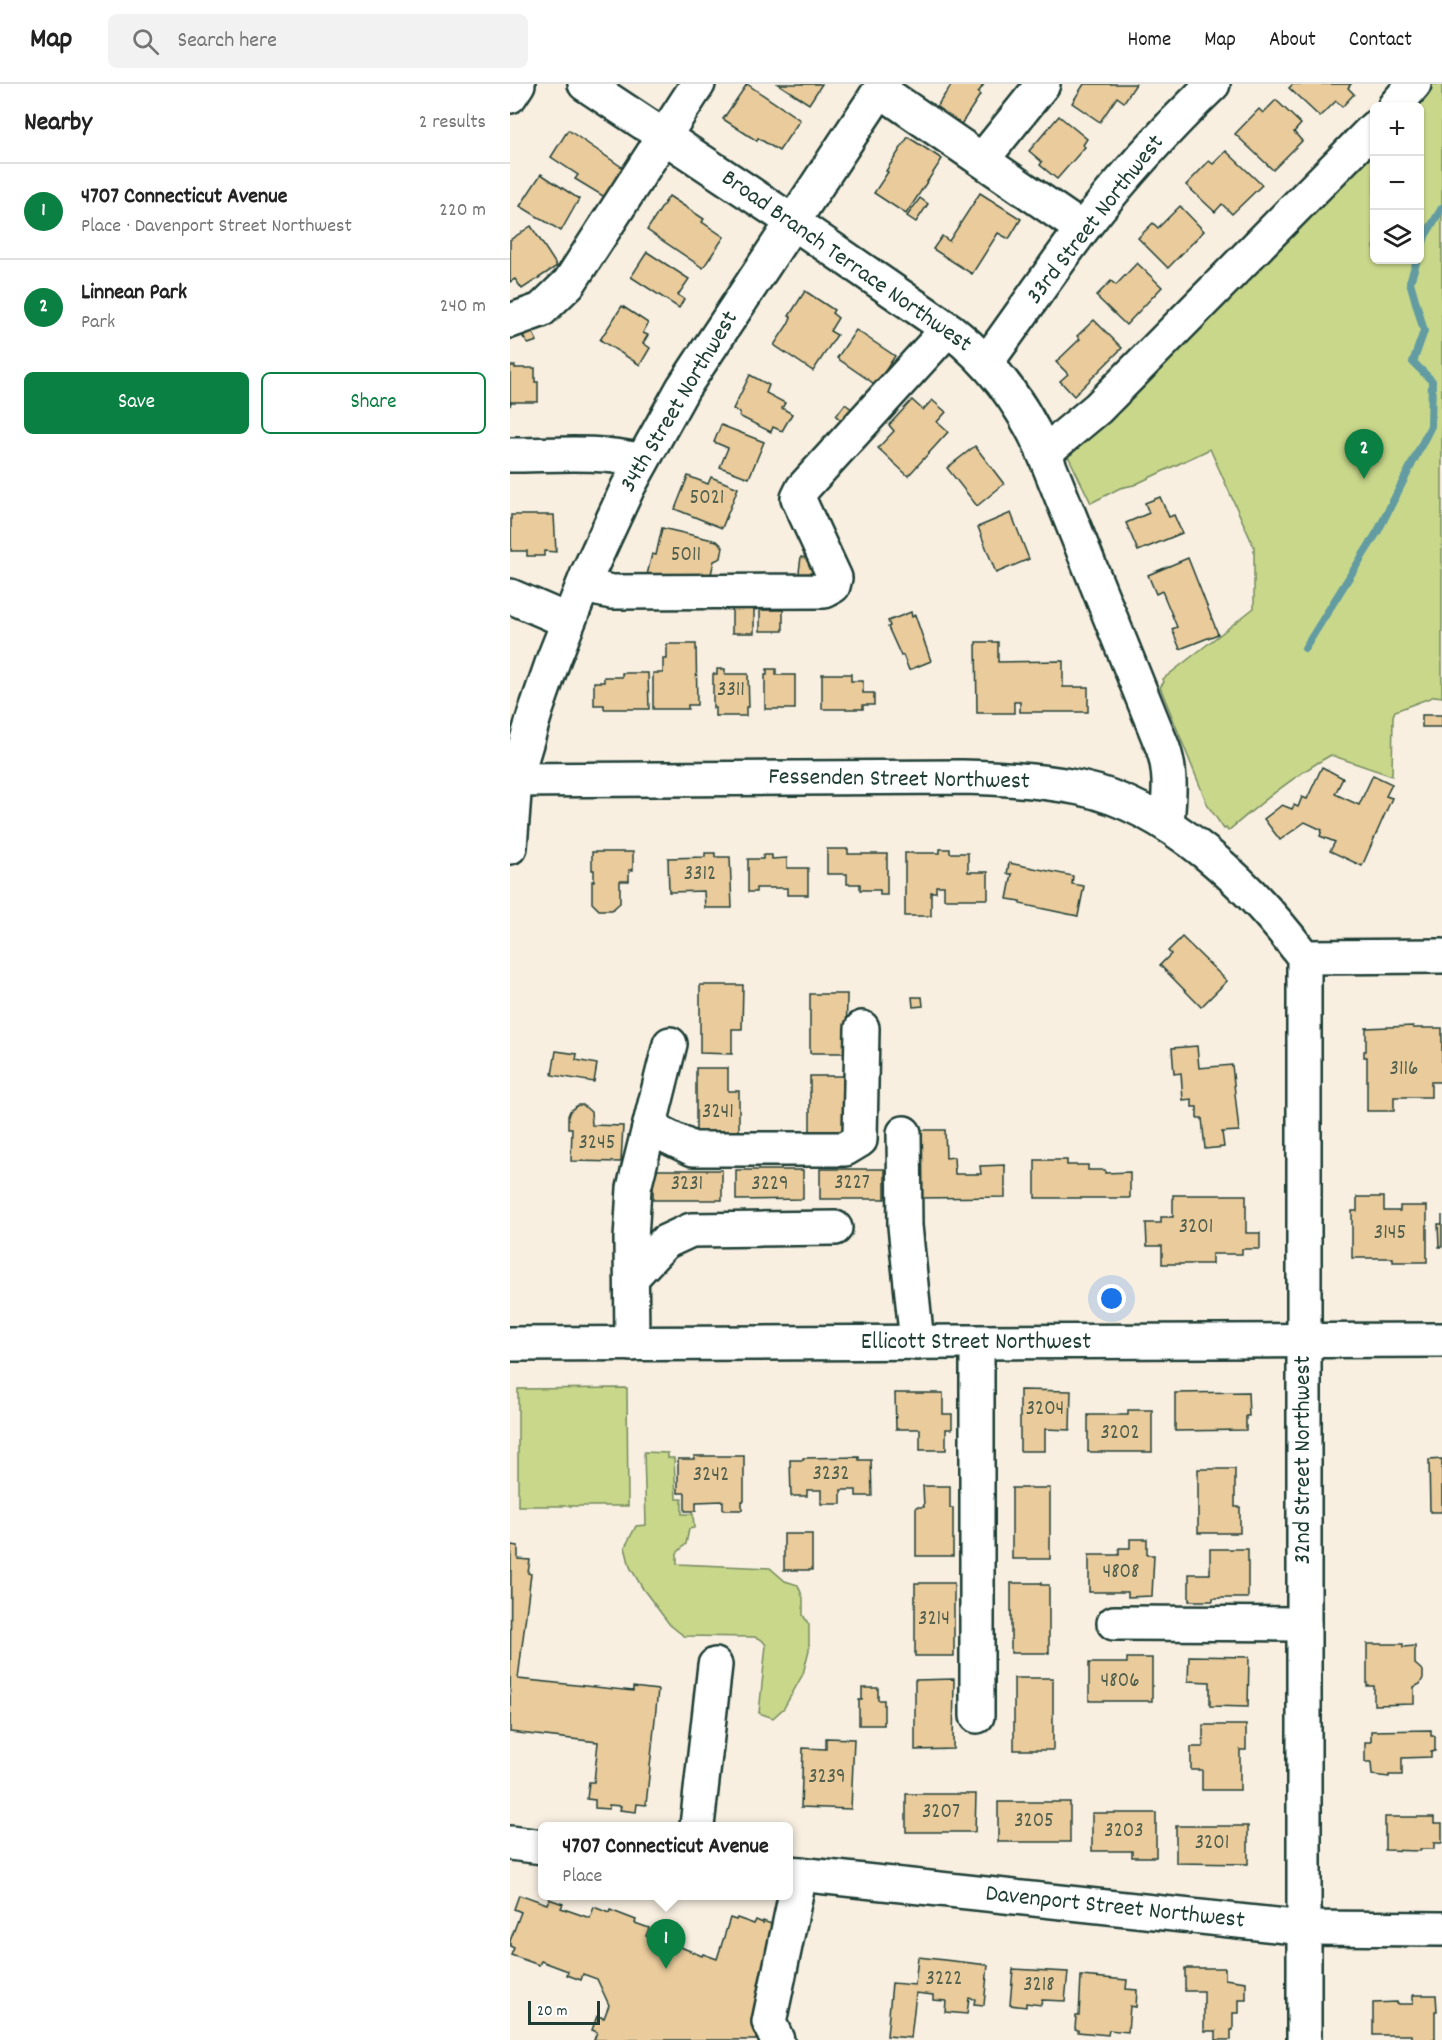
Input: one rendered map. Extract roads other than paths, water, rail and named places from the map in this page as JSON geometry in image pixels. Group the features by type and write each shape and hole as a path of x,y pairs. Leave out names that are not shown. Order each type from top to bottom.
{"street":[{"path":"510,96 518,84"},
{"name":"Broad Branch Terrace Northwest","path":"585,84 793,222 948,329 986,363 1005,384 1022,409 1044,453 1163,748 1170,786 1167,824"},
{"path":"510,321 541,310 569,283 698,84"},
{"path":"982,160 1043,84"},
{"name":"33rd Street Northwest","path":"986,363 1082,229 1138,162 1213,84"},
{"path":"1398,102 1414,84"},
{"path":"882,87 1082,229"},
{"name":"34th Street Northwest","path":"510,847 512,780 568,621 602,542 642,461 683,388 882,87"},
{"path":"1044,453 1098,408 1370,132"},
{"path":"583,586 612,592 825,591 833,585 835,578 798,498 803,488 948,329"},
{"path":"510,455 614,456 642,461"},
{"path":"510,596 568,621"},
{"name":"Fessenden Street Northwest","path":"512,780 993,777 1081,788 1123,801 1167,824 1199,848 1253,898 1284,931 1304,957"},
{"path":"1304,957 1442,957"},
{"name":"32nd Street Northwest","path":"1304,957 1304,2040"},
{"path":"651,1122 660,1133 693,1149 845,1149 860,1140 862,1028"},
{"path":"632,1344 634,1188 670,1044"},
{"path":"904,1132 905,1226 918,1344"},
{"path":"632,1276 664,1242 691,1230 835,1228"},
{"name":"Ellicott Street Northwest","path":"510,1344 977,1344 1442,1340"},
{"path":"977,1344 977,1716"},
{"path":"1114,1623 1304,1624"},
{"path":"698,1822 715,1665"},
{"path":"510,1844 538,1847"},
{"name":"Davenport Street Northwest","path":"795,1874 1304,1928 1442,1929"},
{"path":"777,2040 770,2022 791,1900"}],"waterway":[{"path":"1424,239 1442,208"},
{"path":"1305,648 1378,531 1431,426 1432,381 1413,362 1424,331 1410,282 1416,264"}],"place":[{"name":"Linnean Park","path":"1364,479"},
{"name":"4707 Connecticut Avenue","path":"666,1969"}]}
